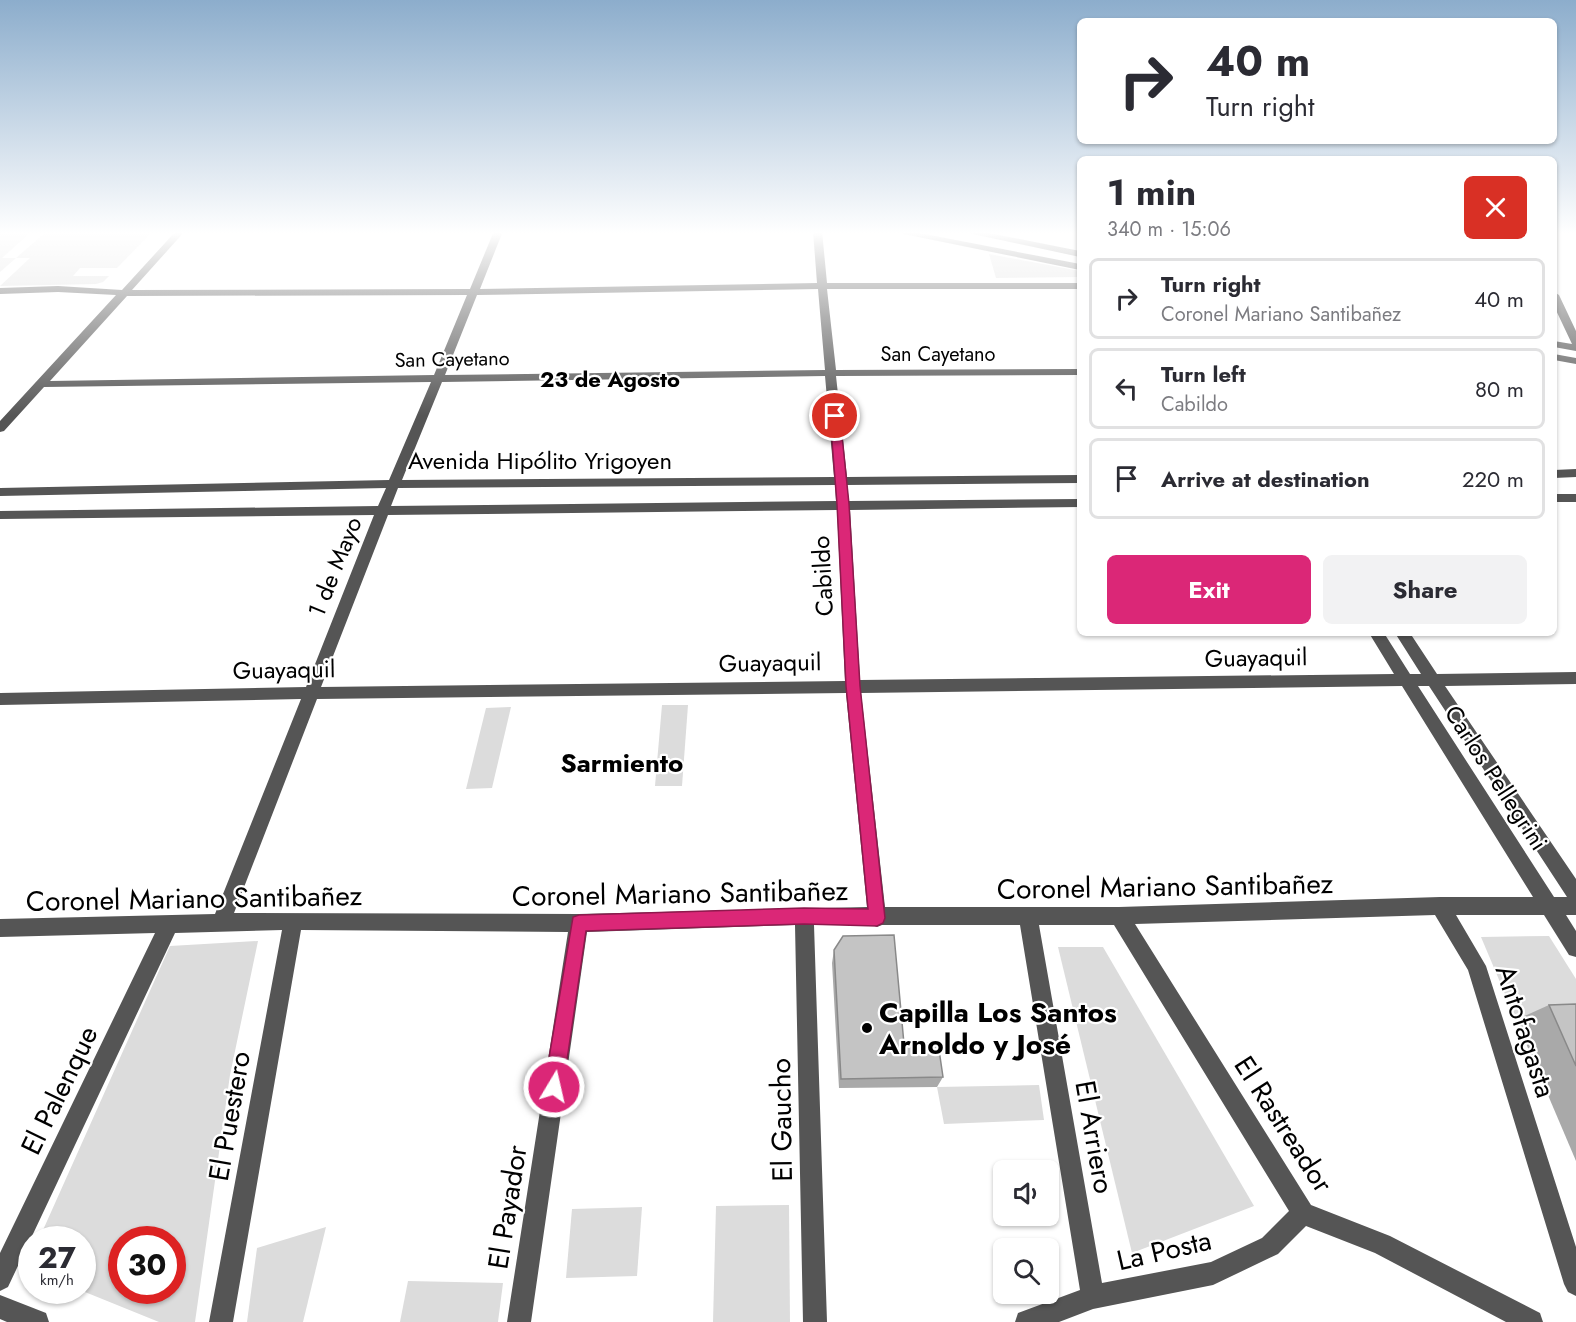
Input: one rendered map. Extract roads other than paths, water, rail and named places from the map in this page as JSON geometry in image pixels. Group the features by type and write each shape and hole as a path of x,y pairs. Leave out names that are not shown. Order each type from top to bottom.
{"street":[{"path":"120,293 233,293"},
{"path":"0,428 125,293"},
{"name":"1 de Mayo","path":"221,923 383,510 476,293"},
{"name":"Cabildo","path":"823,293 843,504 853,686 877,918"},
{"path":"1557,301 1576,342"},
{"path":"1557,345 1576,348"},
{"path":"1557,358 1576,362"},
{"path":"1557,364 1576,362"},
{"name":"San Cayetano","path":"41,384 440,377 1077,372"},
{"path":"1557,474 1576,473"},
{"name":"Avenida Hipólito Yrigoyen","path":"0,492 395,484 1077,478"},
{"path":"1557,498 1576,498"},
{"name":"Avenida Hipólito Yrigoyen","path":"0,515 1077,503"},
{"name":"Carlos Pellegrini","path":"1378,636 1576,948"},
{"name":"Carlos Pellegrini","path":"1404,636 1576,895"},
{"name":"Guayaquil","path":"0,699 311,693 1576,678"},
{"name":"Coronel Mariano Santibañez","path":"0,928 293,921 579,923 804,916 877,918 1119,916 1440,906 1548,904 1576,906"},
{"name":"Antofagasta","path":"1440,906 1476,966 1576,1284"},
{"name":"El Gaucho","path":"804,916 815,1322"},
{"name":"El Rastreador","path":"1119,916 1303,1213 1382,1244 1531,1322"},
{"name":"El Arriero","path":"1028,917 1093,1296"},
{"name":"El Puestero","path":"221,1322 293,921"},
{"name":"El Payador","path":"519,1322 579,923"},
{"name":"El Palenque","path":"0,1279 169,925"},
{"name":"La Posta","path":"1027,1322 1093,1296 1213,1273 1270,1246 1303,1213"},
{"path":"0,1306 37,1322"}],"place":[{"name":"Capilla Los Santos Arnoldo y José","path":"867,1028"}],"district":[{"name":"23 de Agosto","path":"610,379"},
{"name":"Sarmiento","path":"622,763"}]}
